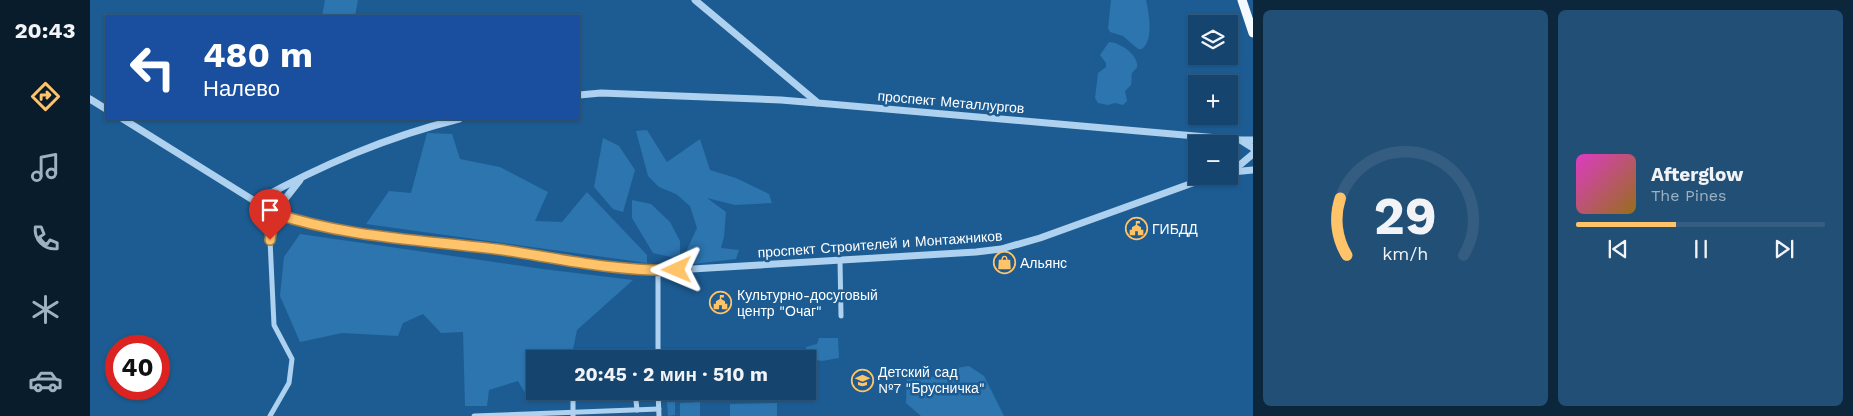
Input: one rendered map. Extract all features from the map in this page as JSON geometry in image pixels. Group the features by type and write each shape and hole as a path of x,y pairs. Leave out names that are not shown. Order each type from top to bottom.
{"main road":[{"path":"1242,0 1253,34"}],"street":[{"path":"695,0 818,103"},
{"name":"проспект Металлургов","path":"580,95 601,93 781,100 1253,140"},
{"path":"90,99 105,107"},
{"name":"проспект Строителей и Монтажников","path":"125,120 274,213 325,228 502,250 604,266 658,271 1001,249 1072,227 1188,185"},
{"path":"256,201 307,174 390,139 456,120"},
{"name":"проспект Металлургов","path":"1241,140 1253,148"},
{"path":"1238,166 1253,154"},
{"path":"1238,171 1253,170"},
{"path":"270,416 289,383 292,359 274,325 270,240 274,213 292,188 307,174"},
{"path":"840,260 841,316"},
{"path":"658,271 658,350"},
{"path":"573,400 573,414"},
{"path":"636,400 637,410"},
{"path":"658,400 659,416"},
{"path":"474,416 573,414 659,409"}],"shaded area":[{"path":"325,0 358,0 355,15 322,15"},
{"path":"1111,0 1146,0 1149,33 1146,45 1142,49 1138,49 1123,36 1110,32 1108,28"},
{"path":"1109,42 1118,44 1128,50 1137,62 1137,68 1132,73 1131,85 1125,91 1127,101 1123,105 1098,103 1095,98 1098,73 1106,67 1106,63 1100,55"},
{"path":"647,130 667,162 700,139 710,170 736,178 769,194 772,203 735,205 707,198 726,212 721,248 739,250 736,259 685,265 684,256 697,228 690,206 676,194 659,187 648,176 636,131"},
{"path":"427,133 452,134 460,159 500,167 548,192 535,221 562,222 587,192 647,255 647,263 366,224 389,191 411,193"},
{"path":"603,138 619,146 635,170 623,212 613,209 594,187"},
{"path":"632,200 651,204 670,222 680,241 680,259 653,253 632,218"},
{"path":"300,234 633,280 577,330 573,350 526,350 526,395 518,381 489,390 487,406 465,406 463,332 441,333 423,314 403,323 398,336 342,333 300,342 280,296 284,257"},
{"path":"819,338 838,338 839,358 822,361 816,360 816,350 806,350 806,347 817,344"},
{"path":"969,366 984,376 1004,416 921,416 906,403 907,376 944,377 944,370"},
{"path":"667,402 675,402 675,415 668,416"},
{"path":"700,402 700,416 680,416 680,403"},
{"path":"777,403 777,416 730,416 730,404"}],"place":[{"name":"ГИБДД","path":"1136,229"},
{"name":"Альянс","path":"1004,263"},
{"name":"Культурно-досуговый центр \"Очаг\"","path":"721,303"},
{"name":"Детский сад №7 \"Брусничка\"","path":"862,380"}],"route":[{"path":"270,240 274,213 325,228 502,250 604,266 658,271 677,270"}]}
